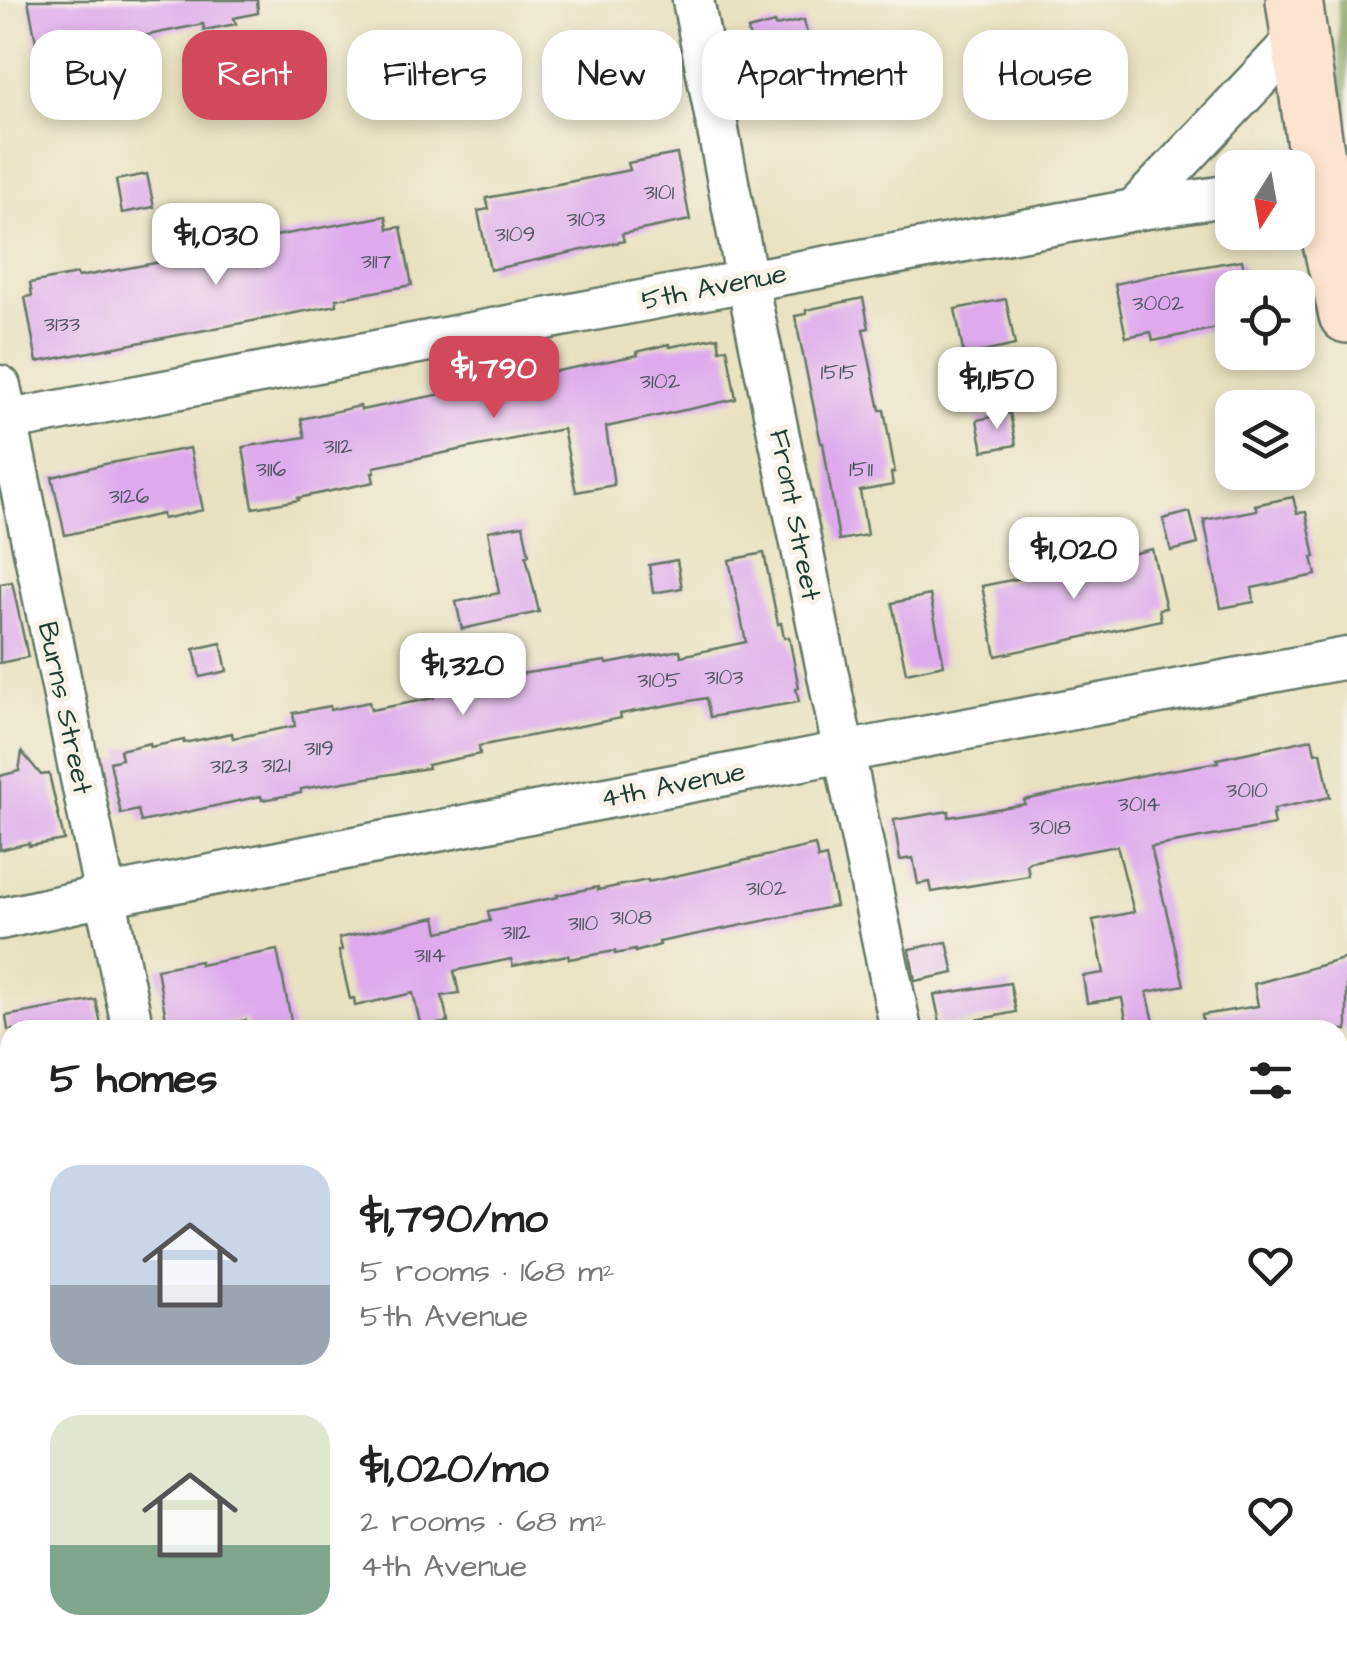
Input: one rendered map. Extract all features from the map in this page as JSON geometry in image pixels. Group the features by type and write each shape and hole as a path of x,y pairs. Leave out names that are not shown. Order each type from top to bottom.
{"main road":[{"path":"1296,18 1323,208 1347,314"}],"street":[{"name":"Front Street","path":"693,0 899,1020"},
{"path":"1134,210 1296,18"},
{"name":"5th Avenue","path":"2,410 1215,198"},
{"name":"Burns Street","path":"2,410 131,1020"},
{"name":"4th Avenue","path":"0,918 843,752 1347,658"}],"green space":[{"path":"1339,0 1347,0 1347,136 1342,134"}],"building":[{"path":"28,0 257,0 258,13 234,18 236,24 204,30 203,24 162,32 34,30"},
{"path":"804,20 806,30 748,30 774,23 775,26"},
{"path":"677,154 690,220 622,234 624,241 490,270 478,211 489,209 486,198 630,170 628,163"},
{"path":"147,174 154,207 122,213 116,180"},
{"path":"386,216 388,229 401,227 412,285 336,299 337,305 37,362 25,297 32,296 30,283 183,258 264,238"},
{"path":"1242,260 1244,270 1215,270 1215,328 1153,341 1151,332 1126,337 1115,284"},
{"path":"863,298 869,328 863,329 895,472 891,473 893,485 860,491 867,535 839,540 795,316"},
{"path":"1006,299 1015,345 964,356 955,309"},
{"path":"718,337 720,350 727,348 736,399 606,427 614,485 576,492 563,429 374,467 374,482 253,508 243,447 305,437 301,419"},
{"path":"1010,413 1016,445 983,451 977,420"},
{"path":"190,448 203,510 163,519 162,514 65,535 52,477"},
{"path":"1293,497 1297,513 1306,512 1316,575 1252,588 1254,602 1221,608 1204,520 1257,510 1255,505"},
{"path":"1190,512 1198,544 1171,551 1163,519"},
{"path":"523,525 539,612 462,629 456,602 499,593 488,531"},
{"path":"1152,549 1166,608 1159,609 1161,620 996,656 982,586 1046,573 1045,568 1086,559 1088,565"},
{"path":"764,553 778,624 781,623 784,638 789,637 799,702 710,717 706,698 479,746 480,754 427,765 428,768 301,789 301,793 262,800 261,796 141,822 138,810 121,814 110,762 122,759 120,750 232,733 233,738 295,726 293,713 330,706 330,710 369,702 371,710 434,698 433,692 513,675 606,661 607,664 680,650 681,656 746,642 729,560"},
{"path":"677,560 682,588 653,593 649,565"},
{"path":"12,582 28,657 0,663 0,584"},
{"path":"930,595 944,665 906,673 892,603"},
{"path":"221,643 227,671 200,677 194,649"},
{"path":"1312,739 1315,753 1321,752 1330,797 1274,809 1274,825 1151,847 1184,985 1147,992 1154,1020 1126,1020 1122,998 1087,1003 1083,976 1104,973 1093,920 1134,912 1117,846 1030,862 1029,876 932,892 930,882 918,884 913,858 900,860 894,820 949,811 949,817 1025,804 1024,800 1218,762 1217,759"},
{"path":"22,752 41,775 49,774 64,840 0,850 0,776 19,771"},
{"path":"815,845 818,859 826,857 836,906 659,942 660,945 635,952 615,951 569,959 568,955 513,966 511,959 454,971 459,993 442,996 448,1020 419,1020 413,993 355,1006 354,998 350,999 339,938 436,917 439,932 490,921 488,911 598,887 648,882"},
{"path":"947,942 954,973 915,981 909,949"},
{"path":"277,950 291,1020 166,1020 157,969 200,961 200,965"},
{"path":"1347,958 1347,1020 1202,1020 1202,1015 1258,1006 1254,984"},
{"path":"1010,983 1016,1012 976,1020 939,1020 934,995"},
{"path":"96,1000 100,1020 7,1020 6,1016"}]}
